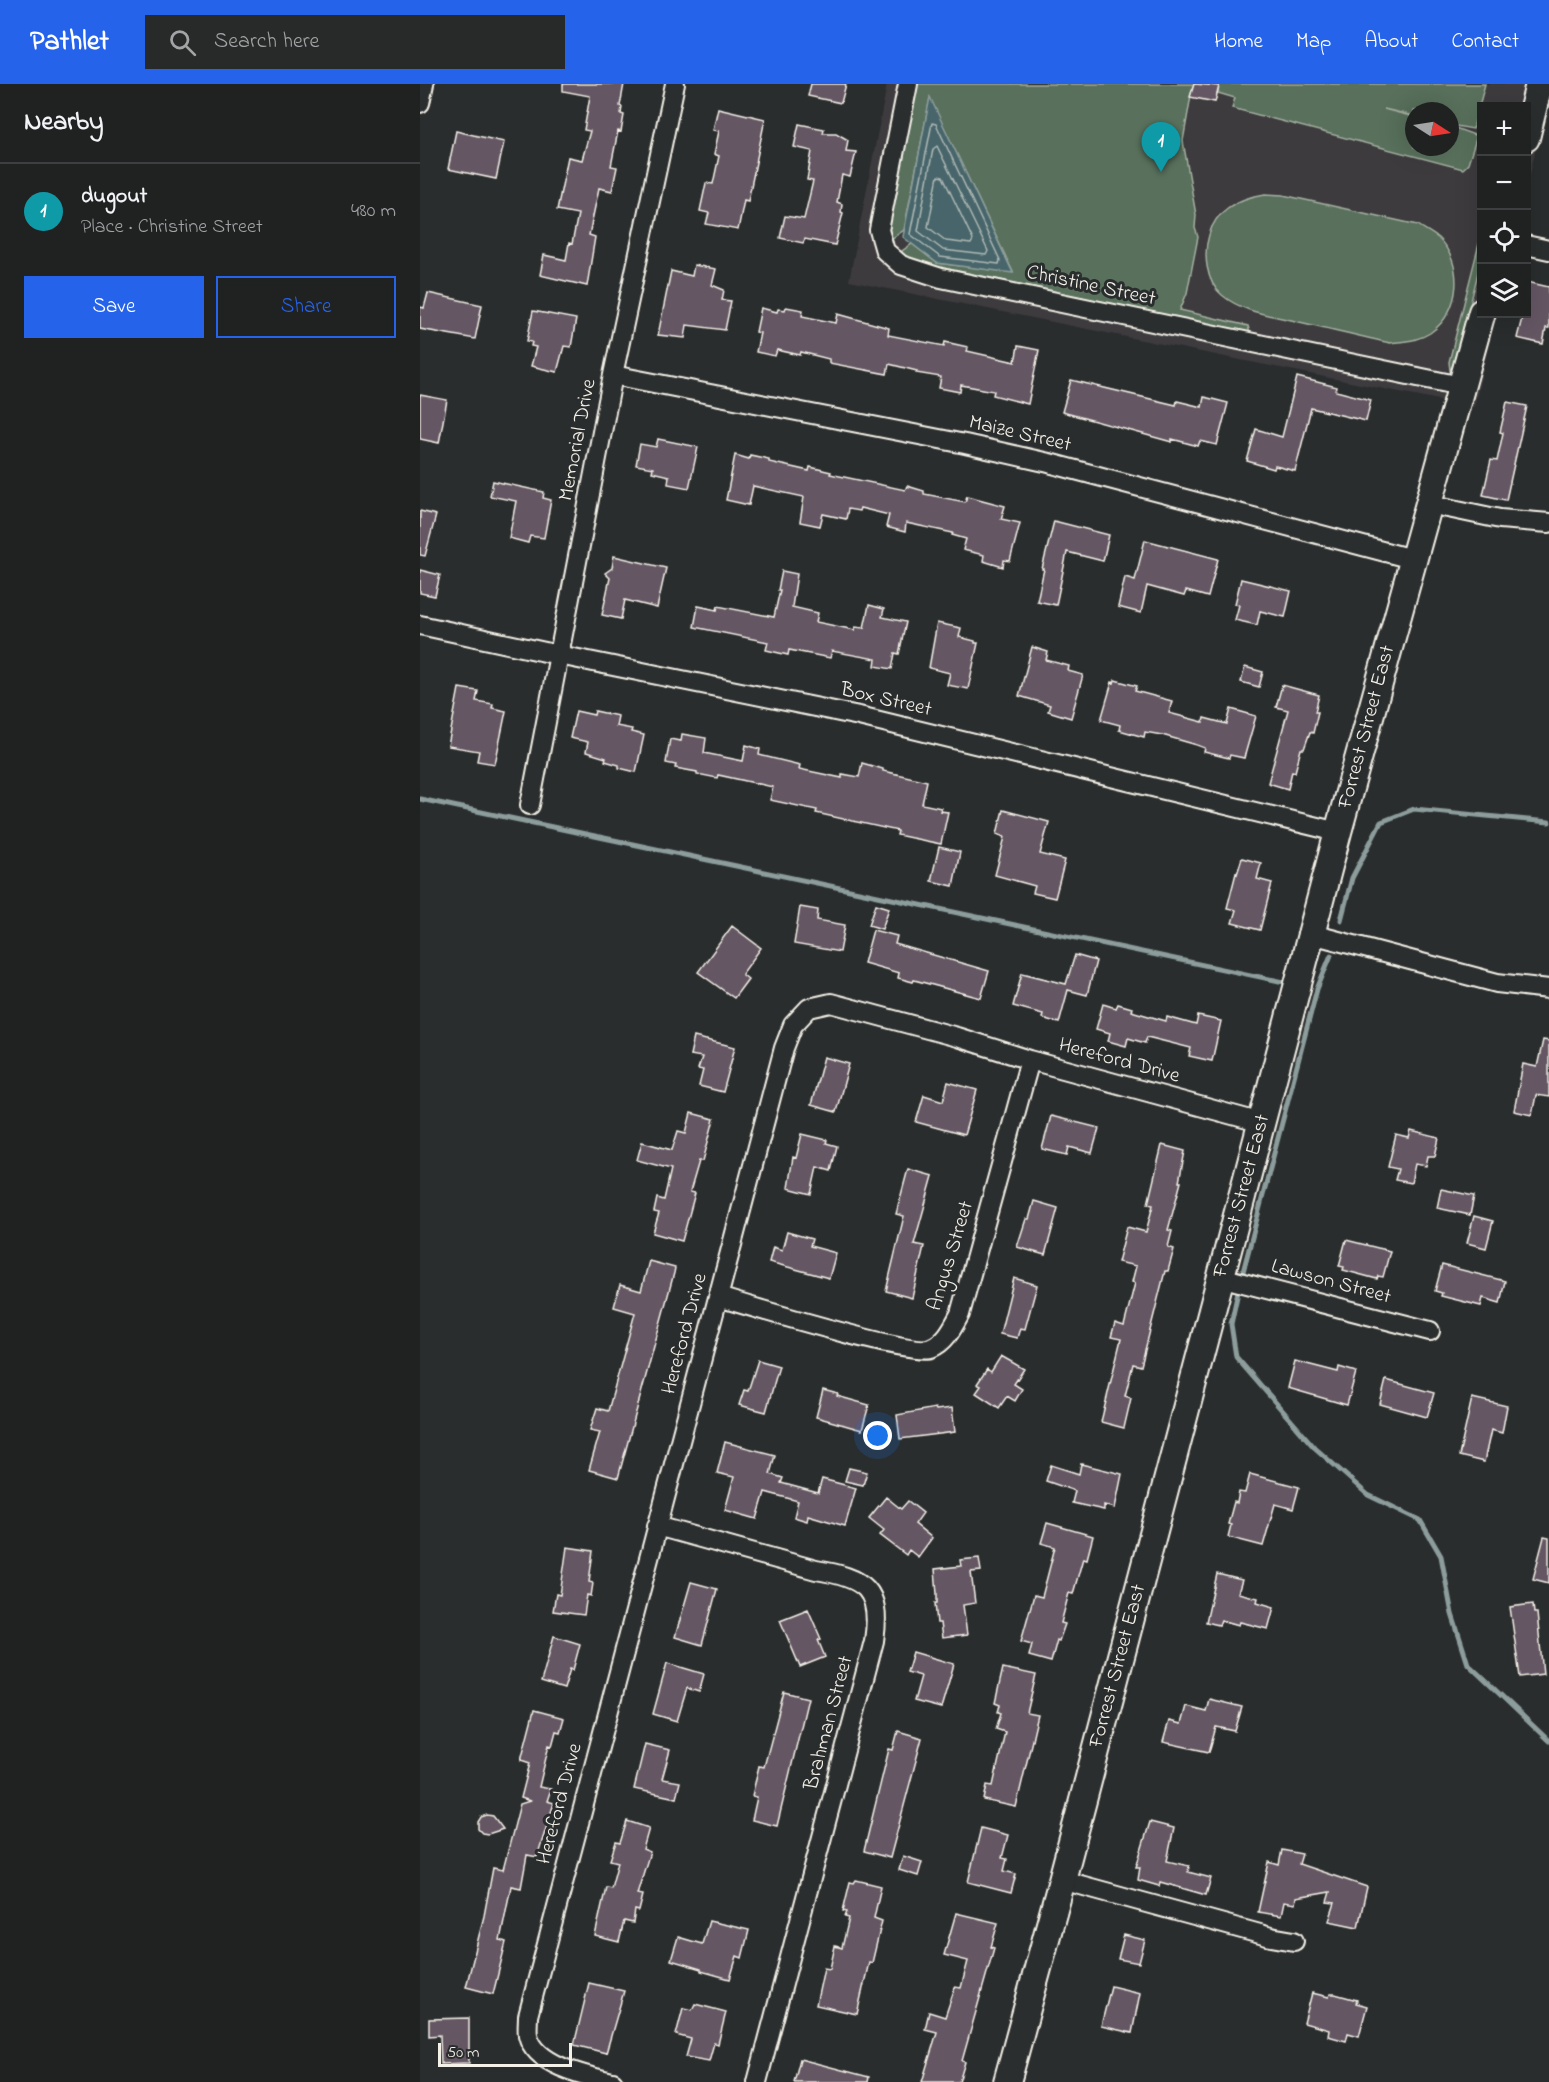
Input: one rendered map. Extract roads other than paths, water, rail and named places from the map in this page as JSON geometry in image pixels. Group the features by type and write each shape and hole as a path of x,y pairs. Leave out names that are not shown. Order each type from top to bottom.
{"main road":[{"path":"1531,120 1539,84"},
{"name":"Forrest Street East","path":"1007,2082 1338,832 1480,318"}],"street":[{"path":"420,103 424,84"},
{"name":"Memorial Drive","path":"530,805 613,375 675,84"},
{"name":"Christine Street","path":"908,84 879,230 885,251 901,265 941,278 1461,386"},
{"path":"1531,246 1549,250"},
{"name":"Maize Street","path":"613,375 965,444 1049,463 1413,559"},
{"path":"1429,504 1500,519 1549,523"},
{"name":"Box Street","path":"420,625 559,656 859,716 1338,832"},
{"path":"1312,934 1497,983 1549,989"},
{"name":"Hereford Drive","path":"613,2082 560,2067 539,2055 528,2036 528,2016 784,1048 793,1025 809,1008 831,1003 957,1036 1030,1060 1262,1123"},
{"name":"Angus Street","path":"718,1297 909,1348 931,1349 949,1335 960,1314 1030,1060"},
{"name":"Lawson Street","path":"1220,1276 1430,1331"},
{"name":"Brahman Street","path":"657,1526 816,1570 839,1574 860,1583 875,1600 877,1621 874,1641 757,2082"},
{"path":"1062,1880 1293,1941"}],"water":[{"path":"930,97 1013,273 937,263 903,237"}],"waterway":[{"path":"420,799 1284,982"},
{"path":"1341,920 1352,878 1381,822 1414,809 1549,822"},
{"path":"1331,955 1317,989 1239,1287 1231,1324 1236,1357 1314,1447 1368,1495 1420,1520 1441,1556 1452,1614 1468,1664 1549,1741"}],"place":[{"name":"dugout","path":"1161,172"}]}
